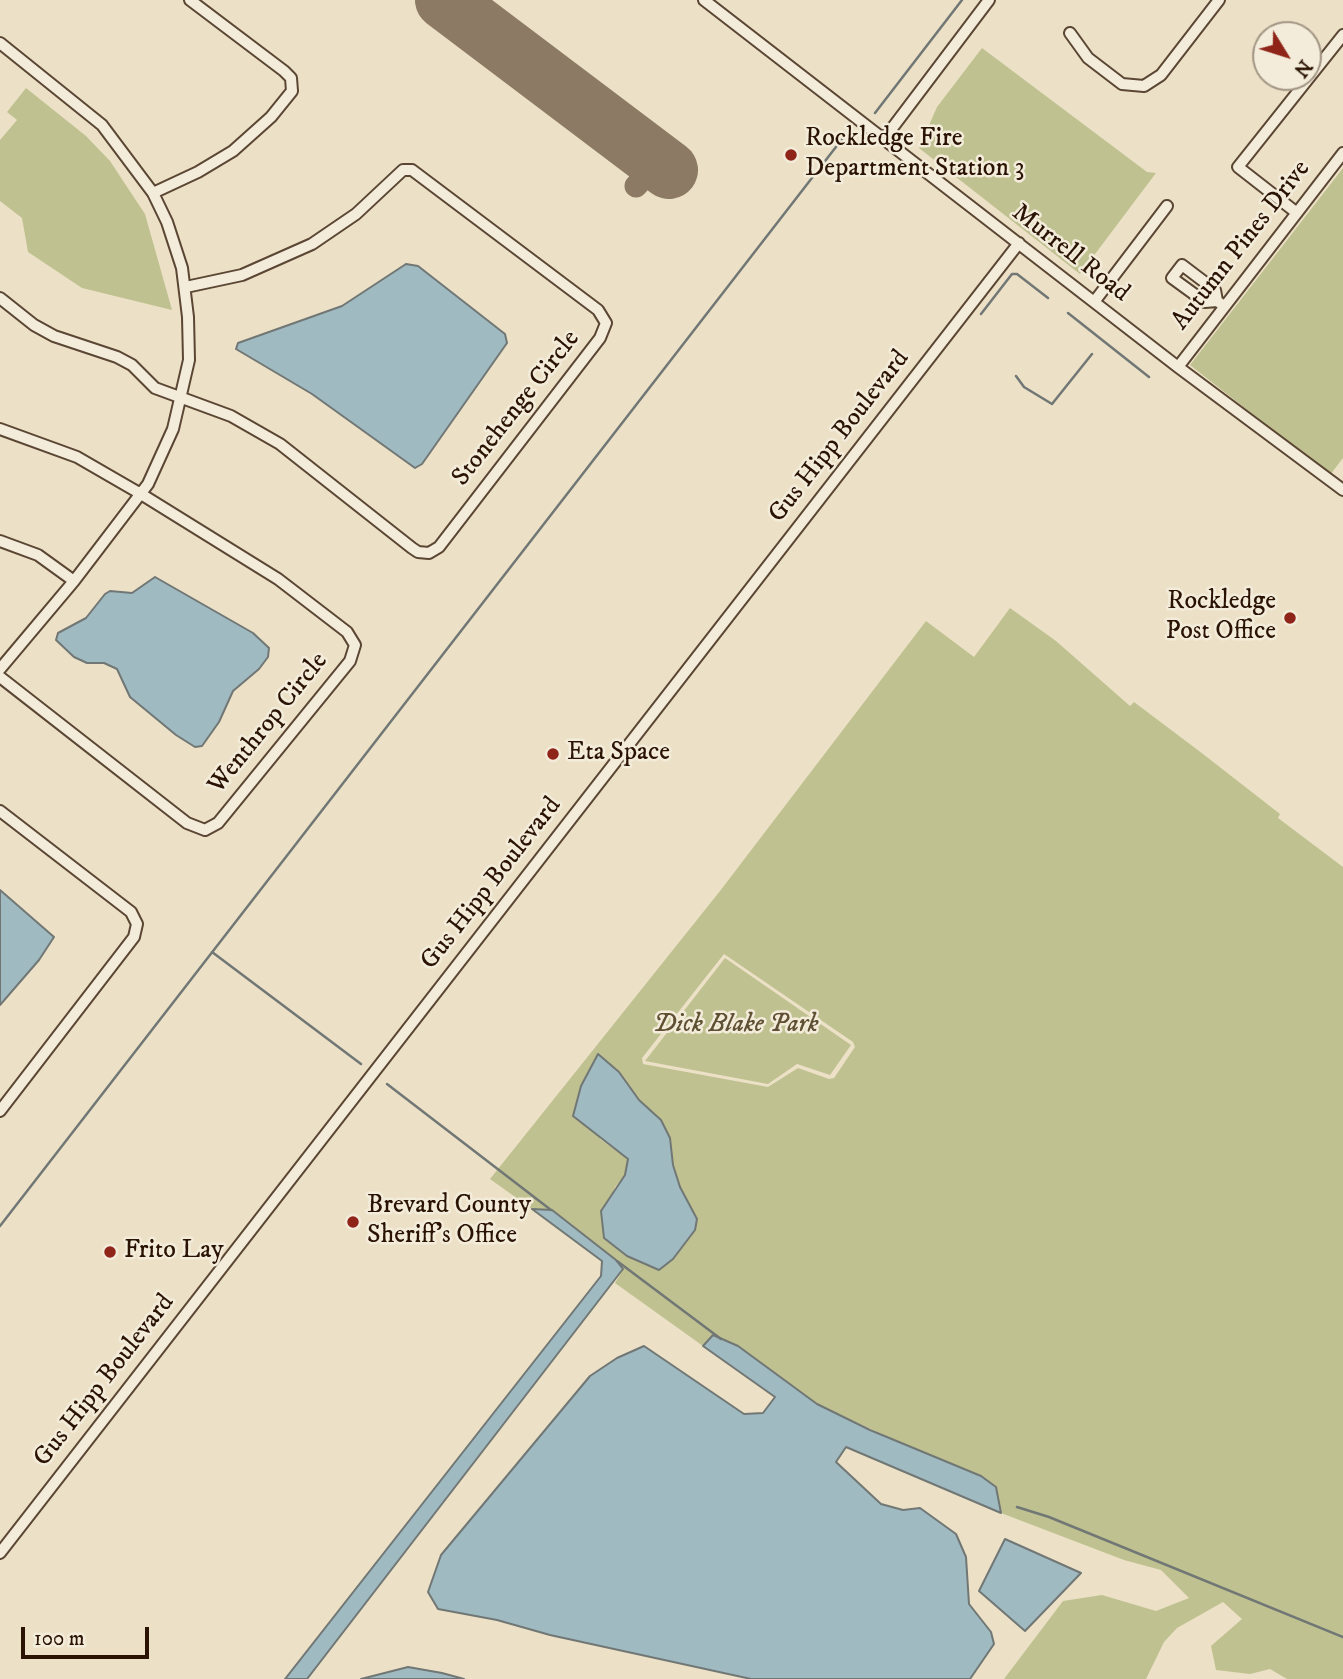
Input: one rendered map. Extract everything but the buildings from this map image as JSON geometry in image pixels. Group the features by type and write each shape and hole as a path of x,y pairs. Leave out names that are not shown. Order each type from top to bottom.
{"street":[{"path":"153,193 198,172 233,150 271,117 292,91 291,78 284,71 190,0"},
{"name":"Murrell Road","path":"704,0 1178,367 1343,490"},
{"path":"884,139 989,0"},
{"path":"1070,33 1088,58 1122,84 1144,86 1161,75 1219,0"},
{"path":"1297,213 1238,167 1343,35"},
{"path":"0,43 102,125 153,193 167,222 186,288 188,360 182,398 162,456 141,494 74,581 0,669"},
{"name":"Autumn Pines Drive","path":"1178,367 1221,304 1343,153"},
{"name":"Stonehenge Circle","path":"182,398 231,416 280,444 418,552 429,553 439,547 600,338 606,323 598,310 412,170 403,170 356,214 312,244 242,275 186,288"},
{"path":"1094,302 1167,206"},
{"name":"Gus Hipp Boulevard","path":"0,1553 1019,243"},
{"path":"0,298 34,325 54,336 117,357 132,365 155,387 182,398"},
{"path":"0,429 77,457 141,494"},
{"name":"Wenthrop Circle","path":"0,677 187,823 205,830 218,823 350,661 355,645 347,632 278,579 141,494"},
{"path":"0,541 38,555 74,581"},
{"path":"0,811 131,912 137,924 134,937 0,1111"}],"green space":[{"path":"982,48 1147,172 1156,173 1080,274 919,148 937,107"},
{"path":"26,88 86,136 110,161 145,214 172,310 82,288 28,252 22,218 0,201 0,140 17,120 7,112"},
{"path":"1343,168 1343,458 1330,475 1190,365"},
{"path":"1010,608 1056,641 1130,706 1134,702 1203,754 1280,814 1278,818 1343,867 1343,1679 1287,1679 1270,1669 1250,1674 1216,1670 1211,1646 1242,1619 1223,1602 1177,1628 1164,1642 1146,1679 1004,1679 1063,1601 1102,1595 1156,1611 1189,1598 1161,1570 1124,1560 1001,1513 996,1487 817,1404 738,1346 713,1335 703,1346 615,1283 623,1270 616,1260 552,1210 532,1209 490,1179 720,891 926,621 974,657","holes":["724,954 853,1042 855,1047 834,1078 829,1079 798,1068 768,1087 643,1064 642,1058","619,1072 639,1100 661,1120 670,1138 673,1165 680,1187 696,1219 604,1221 615,1187 625,1175 628,1159 600,1139"]},
{"name":"Dick Blake Park","path":"725,958 851,1045 830,1075 797,1064 768,1084 645,1061"}],"water":[{"path":"406,264 418,266 505,334 507,343 422,464 415,468 312,394 236,349 238,343 342,306"},
{"path":"155,577 253,633 269,648 268,657 259,669 233,691 219,722 202,746 195,747 176,735 130,697 117,669 104,663 87,663 74,657 56,640 58,633 86,618 105,594 110,591 132,593"},
{"path":"0,890 54,937 39,960 0,1005"},
{"path":"598,1054 619,1072 639,1100 661,1120 670,1138 673,1165 680,1187 697,1219 695,1230 673,1259 659,1270 627,1256 604,1238 601,1211 625,1175 628,1159 573,1116 581,1086"},
{"path":"532,1209 552,1210 616,1260 623,1269 307,1679 285,1679 601,1276 602,1261"},
{"path":"713,1335 738,1346 817,1404 870,1430 981,1476 996,1487 1001,1513 846,1447 836,1462 881,1504 903,1510 920,1508 956,1534 966,1557 969,1604 991,1632 994,1644 970,1679 751,1679 550,1635 497,1620 438,1609 428,1592 441,1555 590,1376 617,1358 644,1346 744,1414 763,1413 775,1397 703,1346"},
{"path":"1005,1539 1081,1573 1025,1631 979,1591"},
{"path":"408,1667 442,1673 464,1679 361,1679"}],"waterway":[{"path":"875,113 962,0"},
{"path":"0,1226 846,134"},
{"path":"981,314 1012,274 1017,274 1048,298"},
{"path":"1068,313 1149,377"},
{"path":"1016,376 1024,387 1052,404 1092,354"},
{"path":"212,952 361,1064"},
{"path":"387,1084 551,1210"},
{"path":"617,1261 721,1339"},
{"path":"1017,1507 1049,1517 1343,1637"}],"taxiway":[{"path":"636,186 658,162"}],"runway":[{"path":"444,0 669,170"}],"place":[{"name":"Rockledge Fire Department Station 3","path":"791,155"},
{"name":"Rockledge Post Office","path":"1290,618"},
{"name":"Eta Space","path":"553,754"},
{"name":"Brevard County Sheriff's Office","path":"353,1222"},
{"name":"Frito Lay","path":"110,1252"}]}
